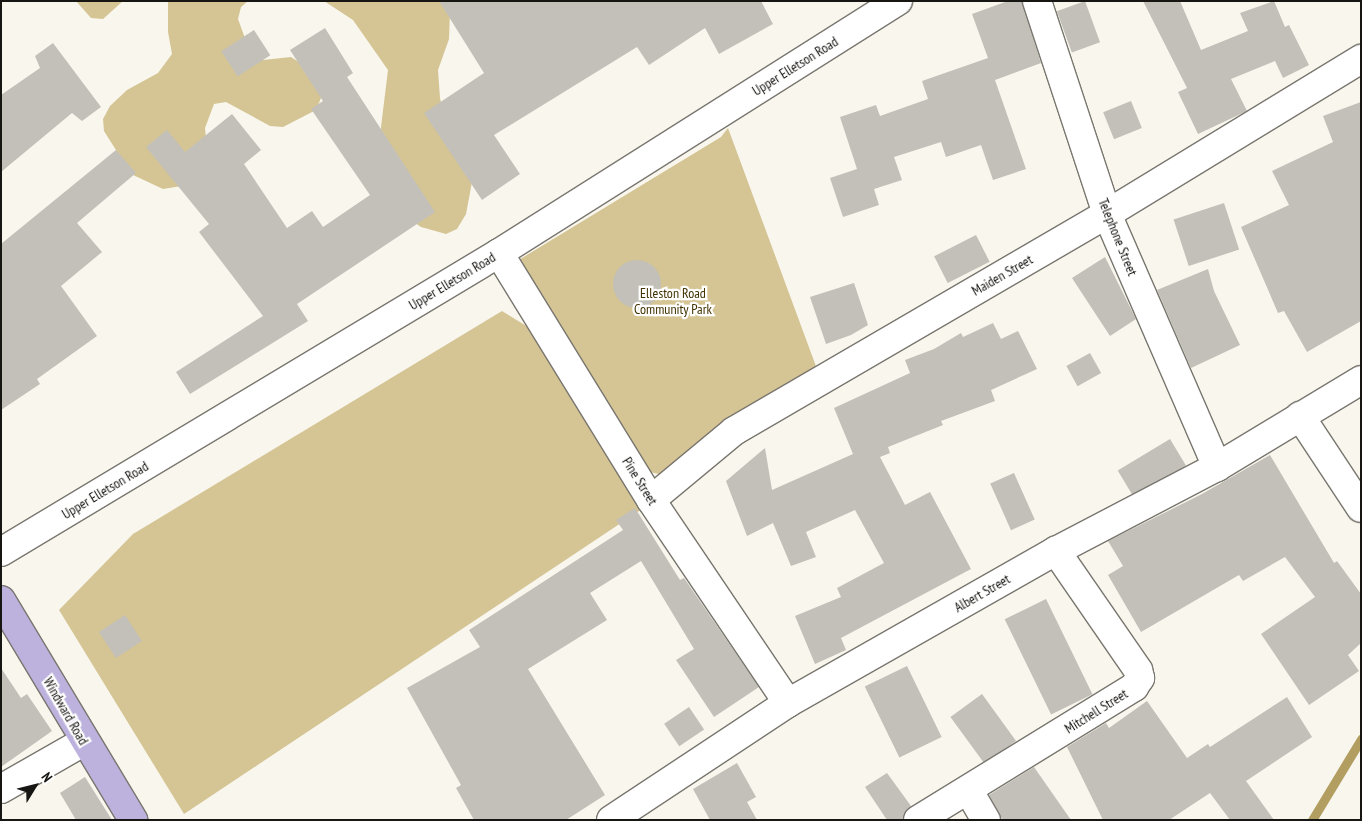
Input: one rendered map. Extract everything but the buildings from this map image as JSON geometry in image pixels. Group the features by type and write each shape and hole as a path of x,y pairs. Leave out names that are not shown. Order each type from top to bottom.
{"main road":[{"name":"Windward Road","path":"1,600 84,742 133,820"}],"street":[{"name":"Upper Elletson Road","path":"1,552 499,253 898,1"},
{"name":"Telephone Street","path":"1037,1 1107,214 1217,467"},
{"name":"Maiden Street","path":"651,500 734,431 1107,214 1361,59"},
{"name":"Pine Street","path":"499,253 651,500 788,703"},
{"name":"Albert Street","path":"611,820 788,703 1056,551 1217,467 1361,380"},
{"path":"1300,416 1361,508"},
{"name":"Mitchell Street","path":"918,820 969,791 1134,686 1140,678 1138,670 1056,551"},
{"path":"1,789 84,742"},
{"path":"969,791 986,820"}],"green space":[{"path":"76,1 123,1 103,19 91,18"},
{"path":"168,1 248,1 241,7 238,19 250,52 263,60 291,57 317,74 321,98 316,110 283,127 270,126 226,102 214,104 205,128 208,158 188,185 163,189 131,174 104,131 103,119 110,106 127,90 158,73 172,54 168,32"},
{"path":"324,1 446,1 450,12 449,39 438,70 440,98 448,135 472,182 466,214 457,229 446,234 421,227 402,214 381,170 381,127 388,70 353,20"},
{"name":"Elleston Road Community Park","path":"728,128 817,369 667,476 650,472 517,261 721,137"},
{"path":"502,311 528,327 648,505 184,814 59,610 133,534"}],"waterway":[{"path":"1312,820 1361,739"}]}
